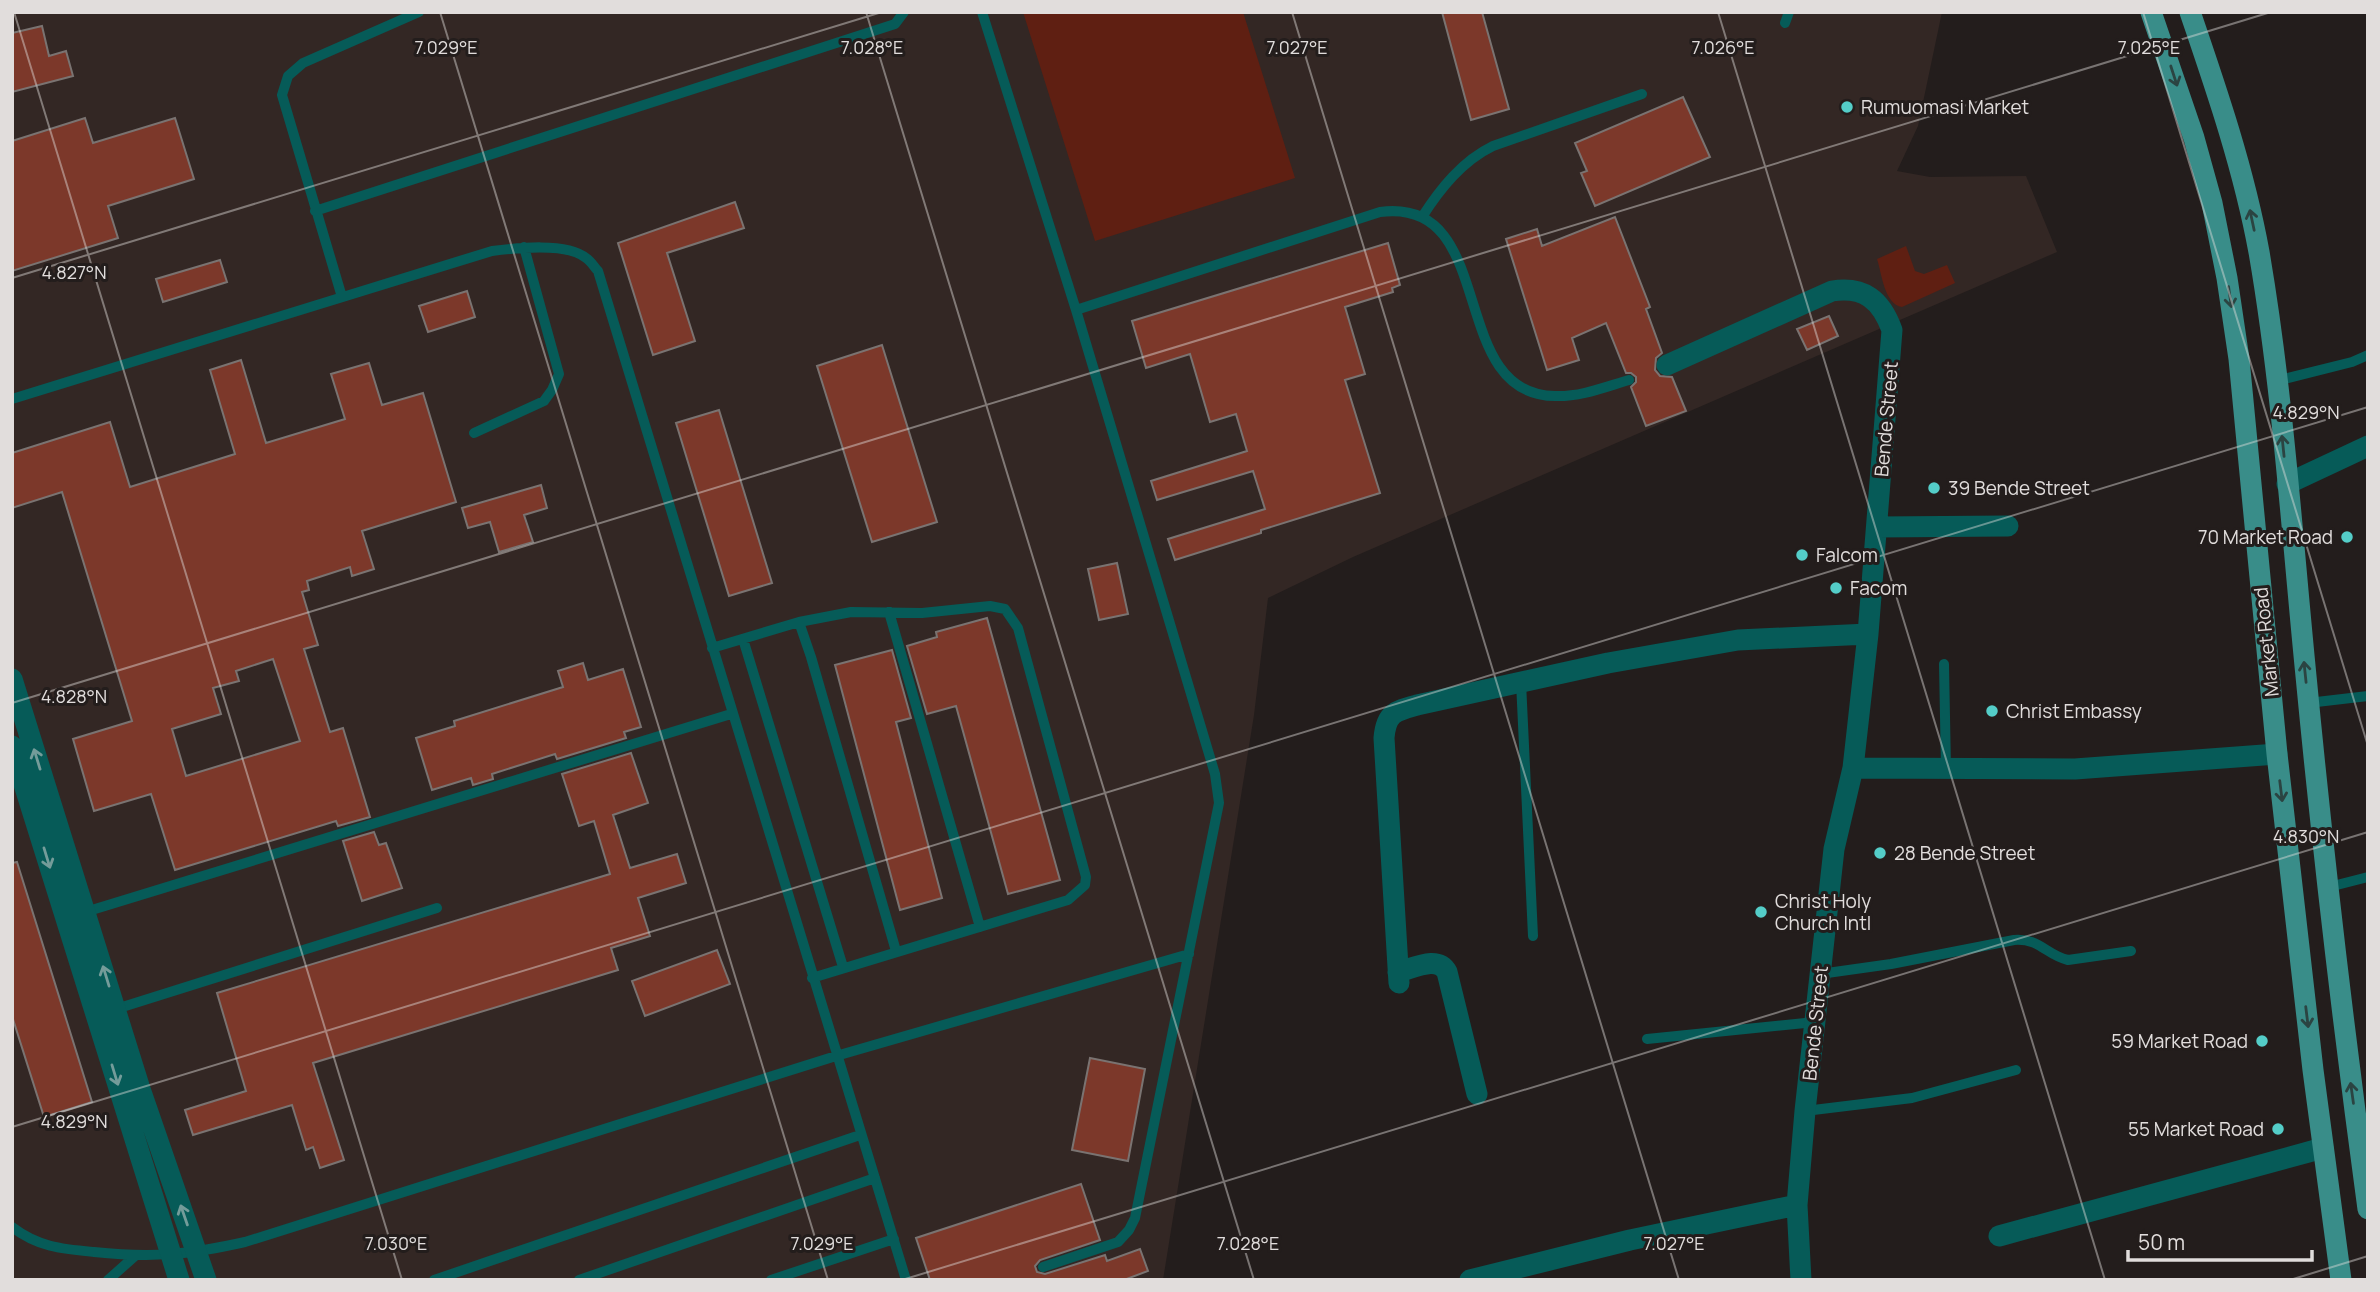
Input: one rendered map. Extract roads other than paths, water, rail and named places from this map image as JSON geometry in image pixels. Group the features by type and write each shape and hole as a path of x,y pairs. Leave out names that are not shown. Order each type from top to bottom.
{"main road":[{"name":"Market Road","path":"2151,12 2194,138 2212,203 2227,278 2239,359 2277,754 2341,1280"},
{"name":"Market Road","path":"2190,12 2242,175 2258,250 2276,381 2308,703 2368,1209"}],"street":[{"name":"Bende Street","path":"1667,365 1832,291 1849,289 1864,293 1886,314 1892,330 1868,634 1853,768 1835,849 1805,1111 1797,1205 1801,1280"},
{"path":"2287,484 2368,446"},
{"path":"1877,527 2008,526"},
{"path":"1476,1094 1443,964 1436,962 1399,977 1384,738 1388,718 1400,710 1417,705 1608,663 1738,640 1868,634"},
{"path":"12,679 179,1280"},
{"path":"12,746 76,915 116,1009 140,1089 206,1280"},
{"path":"1853,768 2075,769 2277,754"},
{"path":"1999,1236 2323,1148"},
{"path":"1471,1280 1630,1240 1797,1205"}],"lane":[{"path":"342,297 282,95 288,76 303,64 419,12"},
{"path":"315,211 895,24 904,12"},
{"path":"982,12 1076,310 1215,774 1219,803 1135,1218 1118,1242 1043,1266"},
{"path":"1422,218 1447,182 1478,154 1493,146 1642,94"},
{"path":"1076,310 1380,212 1405,213 1435,224 1446,237 1455,254 1488,347 1498,365 1517,385 1531,392 1554,396 1589,392 1629,380"},
{"path":"474,433 544,401 559,374 524,247"},
{"path":"12,399 492,251 524,247 567,251 585,257 598,271 731,714 906,1280"},
{"path":"2276,381 2352,362 2368,355"},
{"path":"712,648 799,622 851,612 922,613 990,606 1005,609 1018,628 1086,877 1085,885 1069,900 812,978"},
{"path":"889,612 980,927"},
{"path":"799,622 896,951"},
{"path":"743,639 843,967"},
{"path":"1944,664 1946,769"},
{"path":"1521,682 1533,936"},
{"path":"2308,703 2368,696"},
{"path":"76,915 731,714"},
{"path":"2329,887 2368,877"},
{"path":"116,1009 437,908"},
{"path":"1820,974 2027,939 2068,960 2131,951"},
{"path":"12,1227 28,1240 59,1249 135,1256 197,1253 245,1242 836,1056 1189,954"},
{"path":"1647,1039 1815,1022"},
{"path":"1805,1111 1912,1098 2016,1070"},
{"path":"434,1280 860,1135"},
{"path":"579,1280 874,1178"},
{"path":"771,1280 894,1239"},
{"path":"108,1280 135,1256"}],"place":[{"name":"Rumuomasi Market","path":"1847,107"},
{"name":"39 Bende Street","path":"1934,488"},
{"name":"70 Market Road","path":"2347,537"},
{"name":"Falcom","path":"1802,555"},
{"name":"Facom","path":"1836,588"},
{"name":"Christ Embassy","path":"1992,711"},
{"name":"28 Bende Street","path":"1880,853"},
{"name":"Christ Holy Church Intl","path":"1761,912"},
{"name":"59 Market Road","path":"2262,1041"},
{"name":"55 Market Road","path":"2278,1129"}]}
